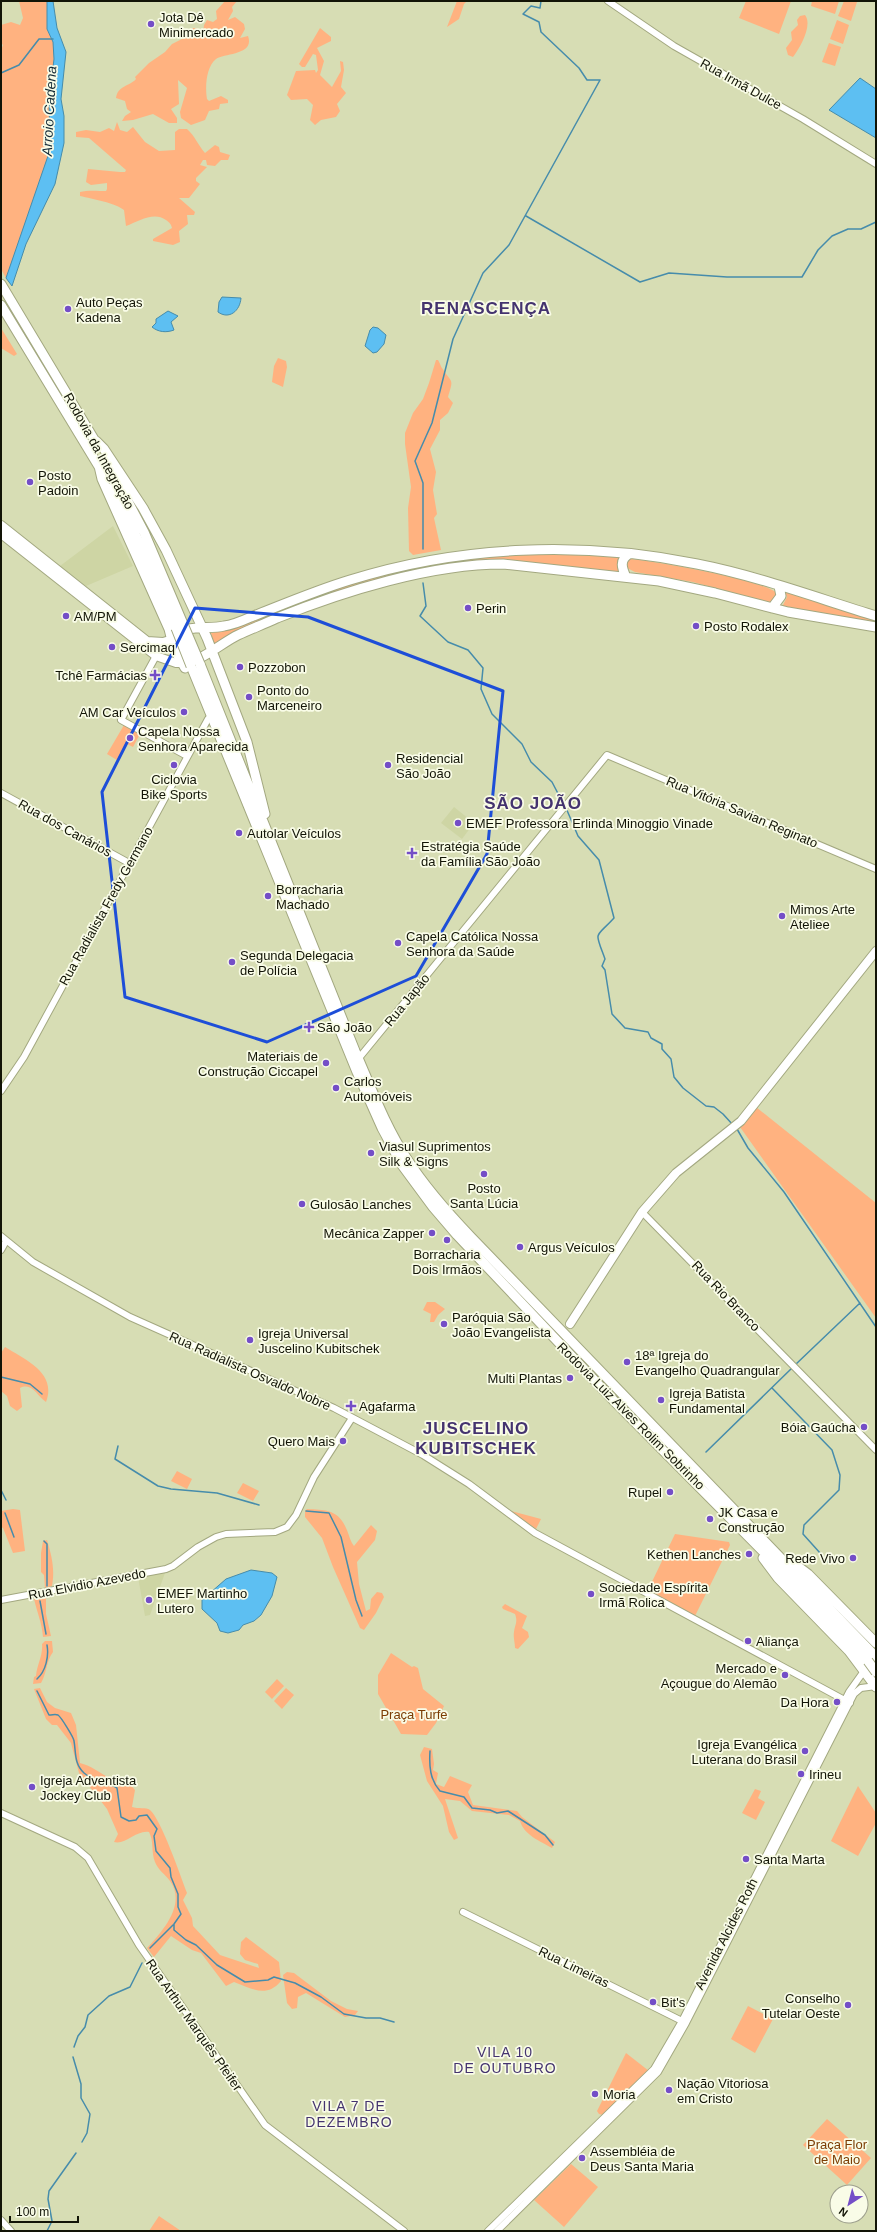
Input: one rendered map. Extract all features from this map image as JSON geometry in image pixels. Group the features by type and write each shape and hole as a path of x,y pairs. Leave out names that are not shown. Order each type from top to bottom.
{"highway":[{"name":"Rodovia da Integração","path":"1,284 96,441 144,532 180,626"},
{"name":"Rodovia da Integração","path":"1,305 99,466 135,534 180,626"},
{"path":"96,441 104,449 143,508 166,550 201,627 247,742 269,832"},
{"path":"99,466 102,479 173,639 174,648 208,719 252,822 264,842"},
{"path":"173,639 177,634 184,630 201,627 225,626 351,579 428,561 521,550 601,551 697,564 779,586 876,616"},
{"path":"626,576 622,565 625,556 629,554"},
{"path":"182,663 194,661 237,635 334,596 384,582 453,568 503,564 626,576 684,586 810,616 845,620 876,627"},
{"path":"772,608 781,596 779,586"},
{"path":"180,626 196,665"},
{"name":"Rodovia Luiz Alves Rolim Sobrinho","path":"196,665 269,832 359,1058 398,1146 433,1195 475,1242 768,1545 873,1661 876,1672"},
{"name":"Rodovia Luiz Alves Rolim Sobrinho","path":"196,665 264,842 372,1108 406,1172 462,1240 615,1402 873,1661"},
{"path":"768,1545 808,1574 876,1643"},
{"path":"759,1547 763,1558 778,1578 844,1646 876,1686"}],"main road":[{"path":"1,525 147,641 163,642 173,639"},
{"path":"1,534 156,656 176,663 182,663"},
{"path":"570,1324 642,1212 676,1173 741,1121 876,951"}],"street":[{"name":"Rua Irmã Dulce","path":"608,1 674,46 803,119 876,164"},
{"path":"156,656 121,720 187,756"},
{"name":"Rua Radialista Fredy Germano","path":"1,1090 24,1057 208,719"},
{"name":"Rua Vitória Savian Reginato","path":"607,755 876,869"},
{"name":"Rua Japão","path":"359,1058 607,755"},
{"name":"Rua dos Canários","path":"1,793 129,863"},
{"name":"Rua Rio Branco","path":"642,1212 876,1450"},
{"path":"1,1250 3,1239"},
{"name":"Rua Radialista Osvaldo Nobre","path":"3,1239 17,1251 52,1273 134,1319 296,1390 352,1418 448,1470 535,1533 588,1563 848,1702"},
{"name":"Rua Elvidio Azevedo","path":"1,1600 173,1566 198,1547 216,1537 226,1534 275,1532 287,1527 296,1515 314,1477 352,1418"},
{"path":"864,1671 873,1661"},
{"name":"Avenida Alcides Roth","path":"656,2071 684,2022 864,1671"},
{"name":"Avenida Alcides Roth","path":"848,1702 861,1688 876,1686"},
{"name":"Rua Arthur Marquês Pfeifer","path":"1,1813 75,1847 88,1858 138,1945 265,2125 404,2231"},
{"name":"Rua Limeiras","path":"463,1912 684,2022"},
{"path":"488,2231 656,2071"},
{"path":"497,2231 656,2071"},
{"path":"1,2220 11,2231"}],"highlighted area":[{"path":"195,608 308,617 503,691 487,854 416,976 267,1042 125,997 102,792"}],"shaded area":[{"path":"113,526 133,566 86,586 60,566"},
{"name":"EMEF Professora Erlinda Minoggio Vinade","path":"454,807 474,823 462,839 441,823"},
{"name":"EMEF Martinho Lutero","path":"165,1573 150,1615 145,1616 138,1577"}],"green space":[{"path":"19,1 47,1 47,29 53,42 54,59 49,100 50,150 6,278 1,269 1,50 3,45 1,43 1,25 11,22 20,25 23,18"},
{"path":"225,1 237,1 232,7 233,11 228,20 235,17 244,24 245,29 240,38 248,36 249,42 247,47 243,50 216,59 208,72 206,83 207,99 209,101 221,96 228,100 228,103 220,104 219,109 209,111 205,120 191,125 181,118 180,112 187,88 178,80 179,104 171,109 177,118 177,123 169,123 153,114 133,120 122,121 125,116 131,112 127,109 125,101 116,98 121,88 133,82 136,79 135,77 149,63 165,52 172,44 184,38 193,28 199,29 201,34 203,33 204,25 207,20 213,22 217,19 216,11"},
{"path":"457,1 467,1 464,4 459,19 447,27"},
{"path":"746,1 791,1 779,34 739,18"},
{"path":"812,1 839,1 835,14 811,6"},
{"path":"844,1 857,2 851,21 838,16"},
{"path":"805,15 807,19 807,30 793,57 788,55 786,48 792,40 791,32 798,25 797,20 800,16"},
{"path":"837,20 849,25 843,44 830,39"},
{"path":"320,28 331,37 331,41 317,48 324,61 320,75 332,87 341,71 340,61 343,62 344,70 341,87 346,93 337,104 340,111 336,117 321,120 315,125 310,120 313,105 307,99 291,100 287,95 296,71 315,70 316,73 318,70 316,55 313,54 305,67 302,67 299,64"},
{"path":"829,43 841,47 835,66 822,62"},
{"path":"117,122 120,130 127,132 133,127 145,142 159,151 175,150 175,132 179,129 187,129 205,153 215,145 219,147 220,152 230,155 228,160 221,160 215,166 207,165 206,160 203,160 200,165 207,167 196,178 196,181 200,184 189,198 179,198 195,212 194,215 187,215 188,224 179,231 180,242 173,245 153,241 153,239 172,228 166,220 161,217 157,216 146,218 126,226 124,210 110,203 80,196 80,192 106,191 107,189 107,183 91,185 86,182 88,169 120,172 125,172 126,170 89,138 76,137 76,132 86,130 100,132 109,128 114,131"},
{"path":"1,328 17,354 14,356 1,348"},
{"path":"278,358 286,361 287,367 283,387 272,382 274,366"},
{"path":"436,360 438,360 451,381 448,397 453,403 448,413 440,420 440,430 430,449 436,472 433,490 437,514 434,518 441,550 413,555 409,551 408,508 411,487 405,444 405,433 413,413 423,399"},
{"path":"515,554 621,556 617,564 621,572 443,567 239,631 214,644 211,633 237,628 338,588 405,569 442,562"},
{"path":"631,559 662,563 732,577 753,583 778,594 771,603 693,582 635,572 627,568 626,562"},
{"path":"785,592 876,619 876,623 782,607 787,597"},
{"path":"124,725 140,734 133,747 127,744 117,760 107,754"},
{"path":"756,1107 876,1203 876,1318 740,1127"},
{"path":"427,1302 435,1302 445,1309 438,1315 434,1322 430,1322 431,1314 423,1310"},
{"path":"5,1347 38,1368 47,1383 48,1392 46,1402 34,1390 24,1387 20,1388 22,1407 17,1411 10,1406 7,1396 1,1391 1,1353"},
{"path":"177,1471 192,1479 187,1489 171,1481"},
{"path":"243,1483 259,1491 253,1501 237,1493"},
{"path":"13,1509 20,1510 25,1551 13,1553 3,1528 1,1527 1,1511"},
{"path":"307,1509 325,1510 339,1517 343,1522 354,1546 371,1525 377,1531 375,1540 357,1562 359,1584 366,1611 370,1609 371,1599 377,1592 382,1593 384,1597 376,1613 364,1630 360,1628 322,1538 305,1517 305,1511"},
{"path":"511,1511 541,1519 536,1529"},
{"path":"675,1534 729,1542 730,1545 695,1616 648,1590"},
{"path":"47,1540 52,1558 53,1574 52,1586 45,1588 44,1575 41,1572 41,1553 43,1541"},
{"path":"46,1598 46,1614 51,1636 43,1637 41,1622 34,1599"},
{"path":"505,1604 527,1616 522,1628 528,1632 529,1637 518,1649 515,1648 514,1636 516,1617 515,1614 503,1609 502,1607"},
{"path":"45,1641 52,1641 53,1652 49,1659 41,1683 33,1684 41,1656 42,1644"},
{"name":"Praça Turfe","path":"391,1653 412,1667 414,1666 418,1668 423,1689 444,1706 436,1723 427,1735 401,1734 378,1694 378,1675"},
{"path":"277,1679 284,1686 272,1699 265,1692"},
{"path":"40,1688 47,1702 55,1708 71,1713 76,1725 80,1763 91,1767 106,1776 129,1784 135,1790 132,1807 148,1809 155,1815 187,1893 183,1900 192,1918 193,1926 220,1955 259,1968 258,1964 245,1960 240,1954 241,1942 246,1937 279,1962 281,1981 270,1990 264,1991 252,1989 234,1982 226,1986 201,1953 192,1950 171,1936 154,1957 147,1948 165,1926 170,1917 176,1899 175,1890 155,1862 149,1832 140,1833 123,1841 114,1842 118,1834 107,1809 79,1773 71,1743 57,1725 52,1725 46,1719 34,1689"},
{"path":"286,1688 294,1695 282,1709 274,1701"},
{"path":"424,1747 432,1749 434,1764 433,1770 438,1773 436,1784 444,1787 450,1776 472,1785 468,1792 473,1805 517,1811 522,1817 555,1842 552,1848 529,1834 522,1826 520,1821 509,1815 472,1811 460,1801 445,1799 458,1838 454,1840 449,1832 443,1806 427,1781 420,1755"},
{"path":"858,1786 876,1813 876,1823 858,1856 831,1841"},
{"path":"755,1789 761,1791 758,1798 765,1802 756,1820 742,1813"},
{"path":"287,1972 294,1973 331,2001 347,2009 358,2011 355,2015 345,2017 306,1993 298,1997 297,2008 292,2009 287,2003 283,1975"},
{"path":"748,2006 773,2019 755,2053 731,2039"},
{"path":"626,2053 649,2071 603,2115 599,2114 597,2111"},
{"name":"Praça Flor de Maio","path":"827,2119 871,2158 848,2184 846,2184 803,2145"},
{"path":"571,2164 598,2187 564,2227 534,2200"},
{"path":"159,2216 181,2231 149,2231"}],"water":[{"name":"Arroio Cadena","path":"47,1 53,1 57,28 66,52 61,99 64,116 64,143 55,184 26,244 12,286 6,278 50,150 49,100 54,59 53,42 47,29"},
{"path":"860,78 876,89 876,138 829,110"},
{"path":"222,297 241,298 239,307 230,315 218,312 219,302"},
{"path":"168,311 178,316 171,322 174,330 162,332 152,327 156,323 156,319"},
{"path":"373,327 378,328 386,335 384,344 377,352 373,353 365,346 370,330"},
{"path":"251,1570 272,1573 277,1577 272,1596 261,1615 254,1621 243,1625 239,1630 228,1633 220,1631 217,1623 202,1609 202,1600 226,1579"}],"waterway":[{"path":"423,549 423,483 415,461 432,423 453,339 483,273 509,245 600,80 587,80 579,68 541,32 539,22 523,14 531,6 540,8 541,1"},
{"name":"Arroio Cadena","path":"1,73 19,65 39,39 53,39"},
{"path":"526,216 640,282 669,273 727,277 802,277 818,250 832,236 848,229 861,229 876,222"},
{"path":"423,583 426,606 420,616 448,642 468,650 483,668 481,689 492,714 522,744 531,762 552,782 564,805"},
{"path":"566,808 578,836 599,860 614,918 598,935 599,943 605,959 602,966 605,970 612,1014 625,1028 648,1032 651,1038 662,1044 662,1049 671,1059 674,1077 683,1088 706,1106 714,1107 733,1125"},
{"path":"737,1129 748,1148 784,1192 876,1327"},
{"path":"795,1365 860,1303"},
{"path":"706,1452 792,1368"},
{"path":"1,1377 30,1384 42,1394"},
{"path":"772,1388 832,1450 840,1475 839,1490 804,1525 803,1534 829,1563"},
{"path":"118,1446 115,1459 158,1486 171,1489 217,1493 259,1505"},
{"path":"1,1490 6,1500"},
{"path":"306,1511 329,1513 341,1537 356,1600 362,1616"},
{"path":"5,1513 14,1537"},
{"path":"44,1541 47,1544 47,1586"},
{"path":"40,1601 46,1634"},
{"path":"37,1679 43,1672 46,1663 48,1654 47,1645"},
{"path":"37,1691 49,1715 58,1715 70,1732 74,1741 78,1766 88,1776 117,1788 121,1817 129,1821 136,1820 139,1816 147,1815 157,1829 154,1836 156,1851 170,1868 171,1877 178,1894 178,1907 181,1914 174,1924 174,1930 186,1940 196,1945 217,1965 245,1982 268,1980 274,1977 295,1983 321,1997 344,2014 366,2018 380,2018 394,2022"},
{"path":"430,1751 432,1777 440,1791 464,1797 472,1808 490,1810 497,1813 508,1811 545,1835 553,1845"},
{"path":"150,1948 173,1925"},
{"path":"74,2047 78,2036 85,2027 88,2015 109,1996 130,1987 142,1963"},
{"path":"73,2057 81,2084 81,2098 90,2114 87,2133 82,2142"},
{"path":"47,2231 52,2221 48,2199 49,2191 76,2153"}],"place":[{"name":"Jota Dê Minimercado","path":"151,24"},
{"name":"Auto Peças Kadena","path":"68,309"},
{"name":"Posto Padoin","path":"30,482"},
{"name":"Perin","path":"468,608"},
{"name":"AM/PM","path":"66,616"},
{"name":"Posto Rodalex","path":"696,626"},
{"name":"Sercimaq","path":"112,647"},
{"name":"Pozzobon","path":"240,667"},
{"name":"Tchê Farmácias","path":"155,675"},
{"name":"Ponto do Marceneiro","path":"249,697"},
{"name":"AM Car Veículos","path":"184,712"},
{"name":"Capela Nossa Senhora Aparecida","path":"130,738"},
{"name":"Ciclovia Bike Sports","path":"174,765"},
{"name":"Residencial São João","path":"388,765"},
{"name":"EMEF Professora Erlinda Minoggio Vinade","path":"458,823"},
{"name":"Autolar Veículos","path":"239,833"},
{"name":"Estratégia Saúde da Família São João","path":"412,853"},
{"name":"Borracharia Machado","path":"268,896"},
{"name":"Mimos Arte Ateliee","path":"782,916"},
{"name":"Capela Católica Nossa Senhora da Saúde","path":"398,943"},
{"name":"Segunda Delegacia de Polícia","path":"232,962"},
{"name":"São João","path":"309,1027"},
{"name":"Materiais de Construção Ciccapel","path":"326,1063"},
{"name":"Carlos Automóveis","path":"336,1088"},
{"name":"Viasul Suprimentos Silk & Signs","path":"371,1153"},
{"name":"Posto Santa Lúcia","path":"484,1174"},
{"name":"Gulosão Lanches","path":"302,1204"},
{"name":"Mecânica Zapper","path":"432,1233"},
{"name":"Borracharia Dois Irmãos","path":"447,1240"},
{"name":"Argus Veículos","path":"520,1247"},
{"name":"Paróquia São João Evangelista","path":"444,1324"},
{"name":"Igreja Universal Juscelino Kubitschek","path":"250,1340"},
{"name":"18ª Igreja do Evangelho Quadrangular","path":"627,1362"},
{"name":"Multi Plantas","path":"570,1378"},
{"name":"Igreja Batista Fundamental","path":"661,1400"},
{"name":"Agafarma","path":"351,1406"},
{"name":"Bóia Gaúcha","path":"864,1427"},
{"name":"Quero Mais","path":"343,1441"},
{"name":"Rupel","path":"670,1492"},
{"name":"JK Casa e Construção","path":"710,1519"},
{"name":"Kethen Lanches","path":"749,1554"},
{"name":"Rede Vivo","path":"853,1558"},
{"name":"Sociedade Espírita Irmã Rolica","path":"591,1594"},
{"name":"EMEF Martinho Lutero","path":"149,1600"},
{"name":"Aliança","path":"748,1641"},
{"name":"Mercado e Açougue do Alemão","path":"785,1675"},
{"name":"Da Hora","path":"837,1702"},
{"name":"Igreja Evangélica Luterana do Brasil","path":"805,1751"},
{"name":"Irineu","path":"801,1774"},
{"name":"Igreja Adventista Jockey Club","path":"32,1787"},
{"name":"Santa Marta","path":"746,1859"},
{"name":"Bit's","path":"653,2002"},
{"name":"Conselho Tutelar Oeste","path":"848,2005"},
{"name":"Nação Vitoriosa em Cristo","path":"669,2090"},
{"name":"Moria","path":"595,2094"},
{"name":"Assembléia de Deus Santa Maria","path":"582,2158"}],"district":[{"name":"RENASCENÇA","path":"486,308"},
{"name":"SÃO JOÃO","path":"533,803"},
{"name":"JUSCELINO KUBITSCHEK","path":"476,1438"},
{"name":"VILA 10 DE OUTUBRO","path":"505,2060"},
{"name":"VILA 7 DE DEZEMBRO","path":"349,2114"}]}
